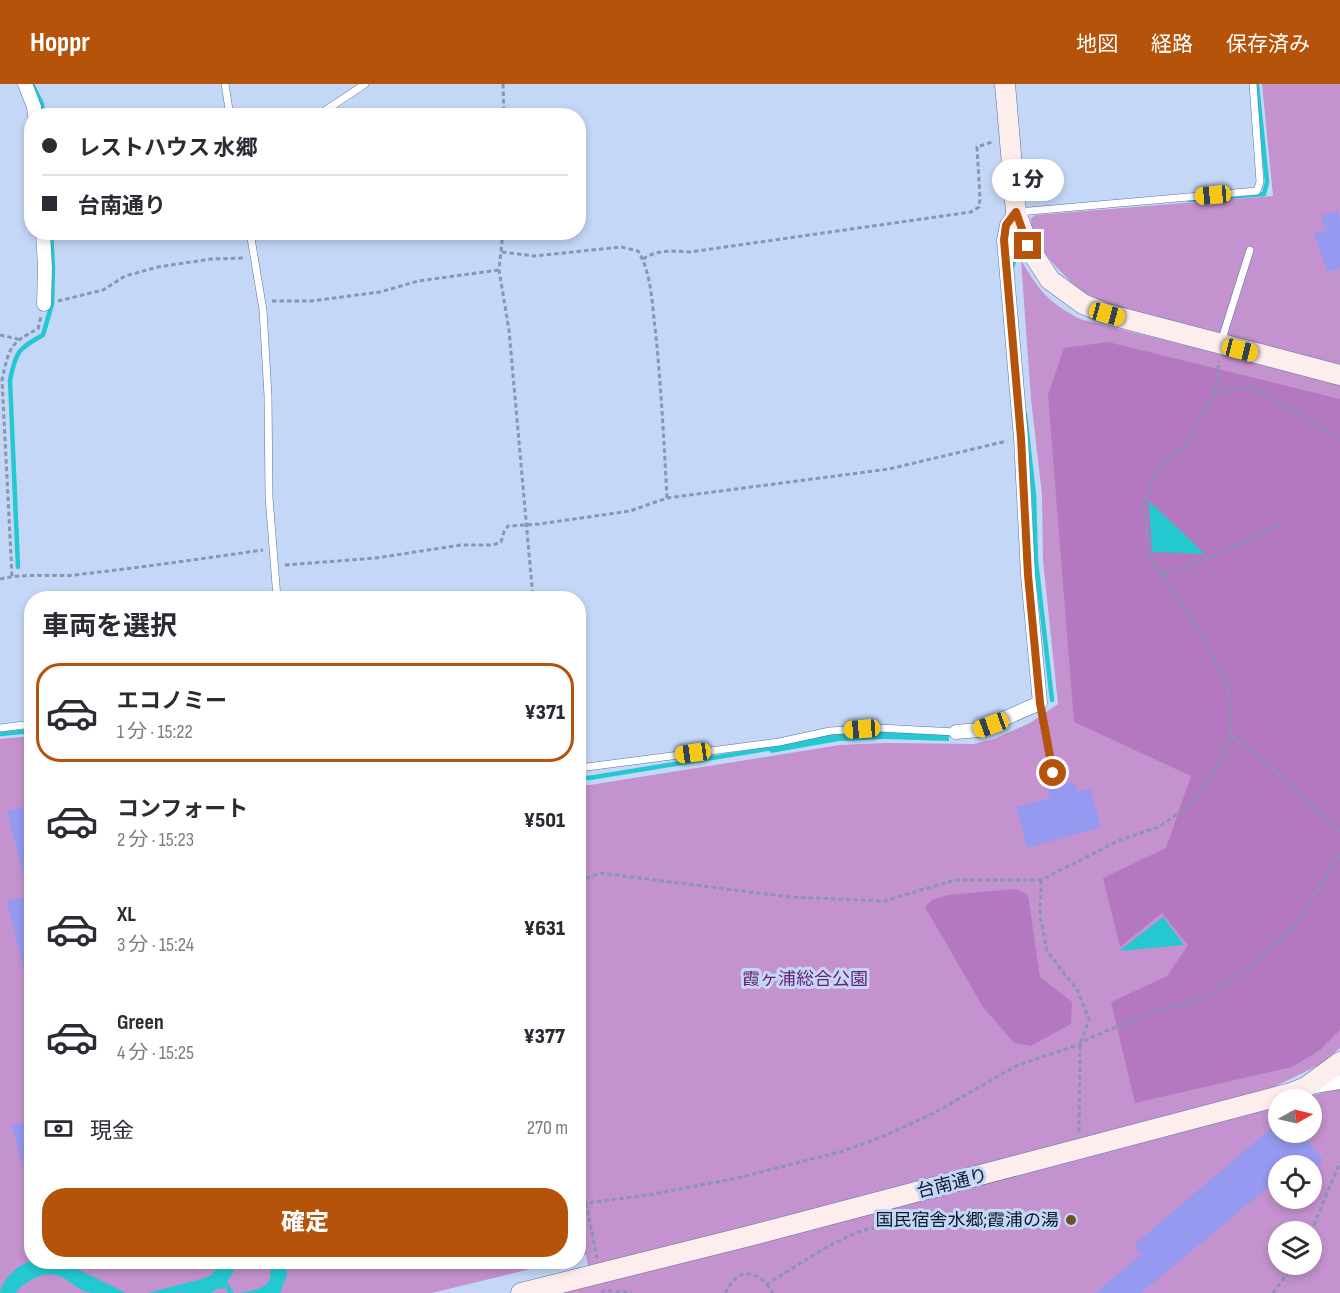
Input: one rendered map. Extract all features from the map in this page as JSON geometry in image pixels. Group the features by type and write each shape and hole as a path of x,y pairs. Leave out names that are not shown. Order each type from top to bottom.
{"street":[{"path":"25,84 34,108"},
{"path":"1005,84 1016,212 1028,246 1050,280 1083,304 1107,314 1340,375"},
{"path":"956,732 978,730 1040,703 1028,575 1021,438 1004,240 1006,225 1016,212"},
{"path":"43,240 44,304"},
{"name":"台南通り","path":"521,1293 726,1242 1291,1094 1306,1087 1340,1062"},
{"path":"1306,1087 1340,1082"}],"lane":[{"path":"225,84 229,108"},
{"path":"328,108 365,84"},
{"path":"1016,212 1257,191 1260,182 1252,84"},
{"path":"251,240 262,301 268,396 269,497 276,591"},
{"path":"1221,344 1250,250"},
{"path":"1040,703 1053,773"},
{"path":"0,728 24,725"},
{"path":"586,767 767,743 830,731 879,728 956,732"}],"path":[{"path":"503,84 504,108"},
{"path":"643,259 665,250 690,252 971,212 980,207 977,147 984,143 1009,139"},
{"path":"503,240 500,270 507,310 533,591"},
{"path":"502,252 542,256 621,247 638,251 643,259 652,303 667,498"},
{"path":"12,576 2,380 8,354 18,339 38,329 44,304 103,290 125,276 158,267 211,259 254,257"},
{"path":"262,301 311,301 380,292 418,281 500,270"},
{"path":"0,335 18,339"},
{"path":"586,878 600,873 790,897 884,902 955,880 1041,879 1120,840 1159,827 1188,807 1214,774 1231,736 1228,686 1204,636 1148,554 1145,499 1158,466 1186,445 1215,392 1221,344"},
{"path":"1215,392 1254,387 1340,439"},
{"path":"274,566 376,558 462,545 493,545 501,542 508,526 630,511 667,498 889,469 1021,438"},
{"path":"1163,574 1206,559 1282,524"},
{"path":"0,579 12,576 61,576 144,567 272,549"},
{"path":"1231,736 1275,770 1340,832"},
{"path":"598,1260 586,1203 648,1195 738,1178 843,1151 884,1136 934,1113 1017,1066 1080,1044 1146,1015 1204,998 1253,965 1295,926 1340,855"},
{"path":"1041,879 1040,915 1047,951 1078,991 1089,1020 1080,1044 1079,1141"},
{"path":"1316,1221 1340,1162"},
{"path":"767,1284 856,1232 887,1225"},
{"path":"725,1293 732,1280 745,1274 758,1275 773,1293"},
{"path":"1273,1293 1286,1275"},
{"path":"602,1293 604,1290 632,1293"}],"green space":[{"path":"1262,84 1340,84 1340,367 1114,308 1085,293 1068,279 1042,249 1032,228 1031,218 1036,215 1273,196"},
{"name":"霞ヶ浦総合公園","path":"1021,260 1045,295 1080,319 1340,384 1340,1048 1319,1065 1274,1087 1062,1145 588,1267 586,1255 586,785 840,745 974,744 994,739 1030,723 1058,704 1043,560 1042,495 1031,399"},
{"path":"24,737 24,1269 530,1269 432,1293 0,1293 0,739"},
{"path":"1340,1088 1340,1293 535,1293 1111,1151 1268,1108 1268,1143 1322,1143 1322,1093"}],"shaded area":[{"path":"1108,342 1340,399 1340,1030 1320,1050 1292,1067 1135,1103 1111,1002 1167,976 1188,945 1162,913 1120,947 1103,878 1166,848 1191,776 1074,722 1048,395 1064,348"},
{"path":"1149,501 1205,554 1152,552"},
{"path":"838,733 949,733 949,741 886,739 839,741 771,753 766,746"},
{"path":"1016,889 1028,895 1040,977 1072,1002 1071,1024 1031,1046 1014,1043 983,1007 925,907 932,900 948,895"},
{"path":"1163,917 1184,945 1119,951"},
{"path":"24,1264 24,1269 77,1269 126,1293 84,1291 53,1274 32,1279 16,1293 0,1293 11,1273"},
{"path":"216,1269 235,1269 227,1282 234,1293 228,1293 226,1288 216,1289 211,1293 148,1293 205,1278 213,1274"},
{"path":"270,1269 286,1269 287,1275 280,1293 240,1293 264,1286 270,1277"}],"building":[{"path":"1337,211 1340,221 1340,268 1327,272 1314,233 1326,230 1321,216"},
{"path":"1074,782 1077,792 1090,788 1101,827 1027,848 1016,807 1050,798 1047,788"},
{"path":"24,806 24,877 7,811"},
{"path":"24,897 24,970 7,901"},
{"path":"24,1123 24,1169 11,1125"},
{"path":"1268,1131 1268,1143 1310,1143 1319,1155 1268,1155 1268,1187 1141,1293 1095,1293 1141,1255 1134,1245"}],"waterway":[{"path":"32,84 42,108"},
{"path":"1189,200 1264,194 1267,182 1257,84"},
{"path":"18,567 10,380 19,352 43,335 52,304 51,240"},
{"path":"1012,268 1016,254"},
{"path":"1025,414 1034,496 1036,561 1052,700"},
{"path":"0,734 24,732"},
{"path":"586,778 773,748"}],"place":[{"name":"国民宿舎水郷;霞浦の湯","path":"1071,1220"}],"route":[{"path":"1028,246 1016,212 1006,225 1004,240 1021,438 1028,575 1040,703 1053,773"}]}
